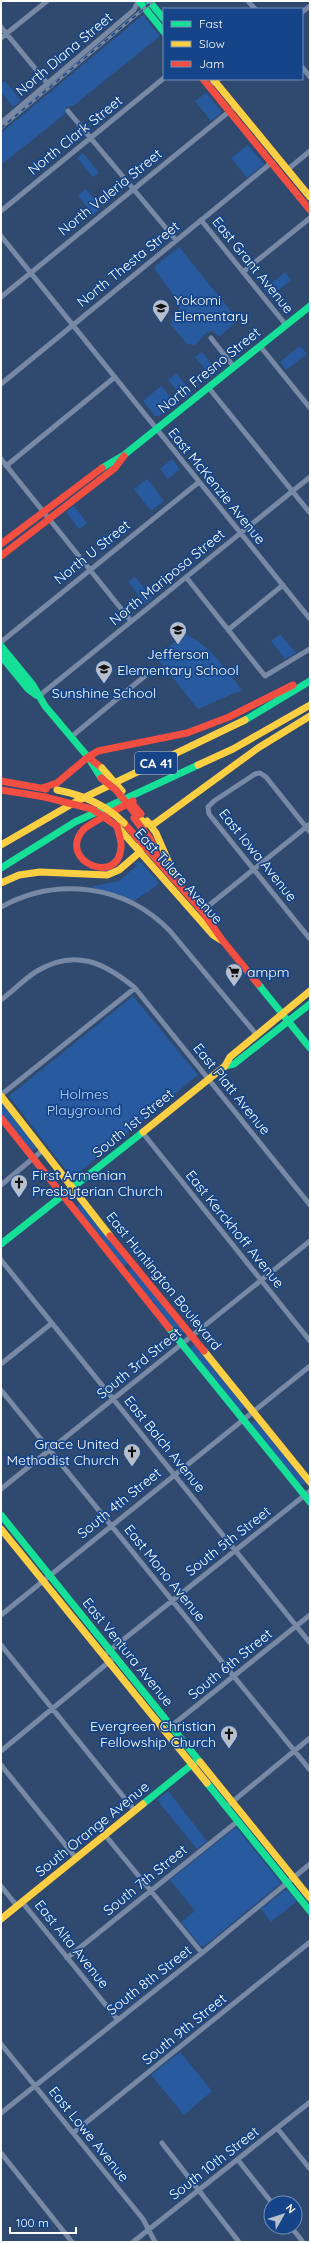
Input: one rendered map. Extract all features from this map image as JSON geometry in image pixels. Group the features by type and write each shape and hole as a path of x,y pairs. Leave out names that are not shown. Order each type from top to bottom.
{"main road":[{"path":"139,1 163,31"},
{"path":"149,1 163,18"},
{"path":"214,81 310,197"},
{"path":"214,81 229,112 310,210"},
{"name":"North Fresno Street","path":"1,544 111,461 124,455 310,306"},
{"name":"North Fresno Street","path":"1,556 115,468 124,455"},
{"path":"1,646 71,737 88,757 102,768 137,816 151,840 164,881"},
{"path":"1,656 28,689 39,696"},
{"path":"1,656 6,657 16,670 27,678"},
{"path":"42,788 57,783 88,757 98,751 172,737 209,725 258,703 310,676"},
{"name":"CA 41","path":"1,845 64,807 242,722 310,681"},
{"name":"CA 41","path":"1,868 75,822 203,764 261,735 310,706"},
{"path":"88,757 95,771 101,778 116,790 144,824 150,825 176,809 258,748 310,716"},
{"path":"1,781 57,790 96,801 109,809 120,826 123,849 115,863 108,867 96,868 87,865 81,859 77,848 78,842 85,828 203,764"},
{"path":"1,790 84,805 102,814 120,826"},
{"path":"150,825 180,886"},
{"name":"East Tulare Avenue","path":"120,826 141,842 180,886 213,935 223,941"},
{"name":"East Tulare Avenue","path":"120,826 164,881 178,896 200,914 202,918 218,933 310,1048"},
{"path":"1,883 19,875 40,872 107,875 119,870 140,852 141,842"},
{"name":"South 1st Street","path":"1,1244 225,1066 230,1057 256,1034 310,991"},
{"name":"South 1st Street","path":"225,1066 234,1064 310,1004"},
{"name":"East Huntington Boulevard","path":"1,1096 72,1188 310,1482"},
{"name":"East Huntington Boulevard","path":"1,1118 243,1420 307,1493 310,1502"},
{"path":"123,1271 133,1263"},
{"name":"East Ventura Avenue","path":"1,1515 310,1898"},
{"name":"East Ventura Avenue","path":"1,1529 310,1911"},
{"name":"South Orange Avenue","path":"1,1919 198,1759"}],"street":[{"path":"1,38 47,1"},
{"name":"North Diana Street","path":"1,123 134,10 139,1"},
{"path":"1,27 48,84"},
{"path":"303,68 310,76"},
{"name":"North Clark Street","path":"1,211 163,79"},
{"name":"North Valeria Street","path":"1,297 235,106"},
{"path":"68,110 176,240"},
{"path":"287,170 310,151"},
{"name":"North Thesta Street","path":"1,384 271,163"},
{"path":"243,272 310,218"},
{"name":"East Grant Avenue","path":"201,220 286,325"},
{"name":"East McKenzie Avenue","path":"1,236 310,619"},
{"path":"211,338 234,367"},
{"path":"260,346 310,408"},
{"path":"6,466 115,377"},
{"path":"208,388 310,513"},
{"path":"1,460 132,621"},
{"name":"North Mariposa Street","path":"39,696 310,477"},
{"name":"North U Street","path":"1,642 199,482"},
{"path":"186,577 265,676 300,657 310,649"},
{"path":"228,630 282,585"},
{"path":"71,737 146,675"},
{"name":"East Iowa Avenue","path":"308,825 266,777 260,773 255,774 211,803 208,807 209,814 310,939"},
{"path":"200,914 308,825 310,832"},
{"path":"1,906 36,893 65,888 106,893 130,902 156,918 170,931 256,1034"},
{"name":"East Platt Avenue","path":"1,1000 37,971 60,962 82,960 100,964 116,972 135,988 310,1205"},
{"path":"1,1096 135,988"},
{"name":"East Kerckhoff Avenue","path":"142,1132 310,1341"},
{"path":"1,1185 43,1150"},
{"name":"South 3rd Street","path":"1,1489 114,1400 310,1241"},
{"name":"East Balch Avenue","path":"1,1260 310,1643"},
{"path":"1,1364 52,1324"},
{"name":"South 4th Street","path":"1,1615 42,1580 310,1366"},
{"name":"East Mono Avenue","path":"1,1390 310,1770"},
{"name":"South 5th Street","path":"104,1655 307,1493"},
{"name":"South 6th Street","path":"165,1731 310,1615"},
{"path":"1,1645 135,1811"},
{"path":"1,1751 116,1657"},
{"path":"226,1807 310,1738"},
{"path":"1,1765 76,1858"},
{"name":"South 7th Street","path":"67,1958 238,1821"},
{"path":"105,1835 202,1953"},
{"name":"South 8th Street","path":"1,2113 202,1953 310,1864"},
{"name":"East Alta Avenue","path":"1,1886 20,1904 118,2020"},
{"name":"South 9th Street","path":"73,2133 310,1942"},
{"name":"East Lowe Avenue","path":"1,2044 143,2219 155,2242"},
{"name":"South 10th Street","path":"133,2242 310,2102"},
{"path":"277,2128 310,2169"},
{"path":"162,2143 239,2242"},
{"path":"1,2153 72,2242"},
{"path":"238,2160 266,2195"}],"green space":[{"path":"143,15 160,36 73,106 66,107 65,114 1,165 1,133"},
{"path":"5,81 21,101 13,107 1,92 1,84"},
{"path":"206,93 222,112 211,121 195,101"},
{"path":"248,145 264,164 247,178 231,158"},
{"path":"83,153 99,173 93,177 77,158"},
{"path":"86,189 101,208 93,215 78,195"},
{"path":"179,247 238,320 219,337 213,331 207,332 195,345 187,344 171,325 173,317 179,312 180,304 155,270 155,266"},
{"path":"285,272 291,280 270,297 264,289"},
{"path":"300,346 307,354 286,370 280,362"},
{"path":"202,352 217,372 211,377 195,357"},
{"path":"176,373 192,393 184,399 168,380"},
{"path":"161,386 177,405 172,405 159,416 155,416 143,401"},
{"path":"172,459 180,469 168,479 160,469"},
{"path":"147,479 164,501 151,511 134,489"},
{"path":"74,506 87,523 79,529 66,512"},
{"path":"135,577 152,598 146,604 128,582"},
{"path":"185,634 202,644 210,651 242,690 198,709 156,657"},
{"path":"280,634 296,653 285,659 271,641"},
{"path":"134,863 142,863 159,883 134,901 110,892 90,887 119,881 137,866"},
{"name":"Holmes Playground","path":"133,996 198,1075 72,1178 9,1096"},
{"path":"3,1102 37,1147 32,1151 29,1151 1,1115"},
{"path":"80,1204 110,1237 129,1262 123,1267 75,1208"},
{"path":"132,1267 184,1331 179,1335 127,1273"},
{"path":"194,1344 245,1407 240,1411 189,1349"},
{"path":"256,1420 306,1483 300,1486 250,1424"},
{"path":"168,1791 207,1841 197,1849 157,1800"},
{"path":"236,1827 281,1883 204,1946 201,1946 181,1922 195,1911 170,1880"},
{"path":"285,1890 288,1891 297,1901 271,1922 261,1909"},
{"path":"180,2052 212,2091 184,2115 151,2075"}],"railway":[{"path":"1,128 153,1"}],"traffic: fast":[{"path":"139,1 163,31"},
{"path":"149,1 163,18"},
{"path":"102,468 124,455 310,306"},
{"path":"1,646 33,685 45,706 88,757 101,778"},
{"path":"1,656 28,689 36,695"},
{"path":"245,720 310,681"},
{"path":"1,868 75,822 198,765"},
{"path":"258,984 310,1048"},
{"path":"225,1066 234,1064 310,1004"},
{"path":"1,1244 143,1132"},
{"path":"169,1328 310,1502"},
{"path":"1,1515 200,1762"},
{"path":"143,1804 195,1762"},
{"path":"207,1783 310,1911"}],"traffic: slow":[{"path":"214,80 310,197"},
{"path":"198,765 233,749 310,705"},
{"path":"137,816 146,824 154,824 258,748 310,716"},
{"path":"1,845 77,801 245,720"},
{"path":"102,768 122,791"},
{"path":"57,790 93,801 117,816 124,823"},
{"path":"147,821 156,833 175,877"},
{"path":"117,826 213,935 221,940"},
{"path":"1,883 19,875 40,872 107,875 119,870 140,852 141,842"},
{"path":"143,1132 225,1066 230,1057 310,991"},
{"path":"1,1096 110,1236"},
{"path":"204,1351 310,1482"},
{"path":"1,1529 207,1783"},
{"path":"200,1762 310,1898"},
{"path":"1,1919 143,1804"}],"traffic: jam":[{"path":"204,80 310,210"},
{"path":"1,556 115,468 124,456"},
{"path":"1,544 102,468"},
{"path":"88,757 98,751 187,733 229,717 293,685"},
{"path":"42,788 57,783 88,757 102,768"},
{"path":"101,778 116,790 137,816"},
{"path":"1,781 46,789"},
{"path":"1,790 45,797"},
{"path":"45,797 92,809 117,826"},
{"path":"117,826 121,845 118,859 111,866 101,867 92,865 83,860 78,851 77,841 83,830 133,801"},
{"path":"131,802 141,814"},
{"path":"134,818 151,840 158,860"},
{"path":"124,823 202,911 223,941 258,984"},
{"path":"1,1118 169,1328"},
{"path":"110,1236 204,1351"}],"place":[{"name":"Yokomi Elementary","path":"161,323"},
{"name":"Jefferson Elementary School","path":"178,645"},
{"name":"Sunshine School","path":"104,684"},
{"name":"ampm","path":"234,987"},
{"name":"First Armenian Presbyterian Church","path":"19,1198"},
{"name":"Grace United Methodist Church","path":"132,1467"},
{"name":"Evergreen Christian Fellowship Church","path":"229,1749"}]}
